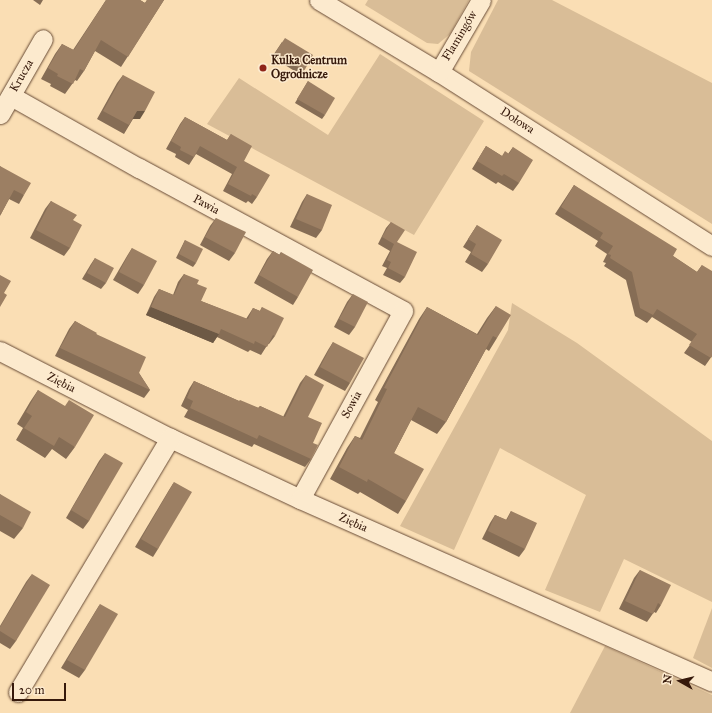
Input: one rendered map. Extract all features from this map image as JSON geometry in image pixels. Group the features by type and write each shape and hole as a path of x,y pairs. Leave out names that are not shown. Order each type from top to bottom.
{"street":[{"name":"Dołowa","path":"319,0 439,72 712,246"},
{"name":"Flamingów","path":"439,72 481,0"},
{"name":"Krucza","path":"0,114 43,39"},
{"name":"Pawia","path":"11,96 139,168 403,311"},
{"name":"Sowia","path":"300,499 403,311"},
{"name":"Ziębia","path":"0,351 170,438 300,499 712,682"},
{"path":"18,692 170,438"}],"shaded area":[{"path":"368,0 469,0 450,34 438,44 427,43 365,5"},
{"path":"498,0 552,0 712,83 712,224 469,71 471,52"},
{"path":"380,54 484,121 414,235 207,124 239,78 328,135"},
{"path":"512,303 577,343 712,441 712,602 624,559 600,612 545,590 586,495 500,448 454,550 400,526 508,330"},
{"path":"712,608 712,668 693,658"},
{"path":"605,646 712,695 712,713 570,713"}],"building":[{"path":"106,0 140,0 145,3 147,0 164,0 128,57 101,40 84,71 80,69 73,84 57,76 58,74 48,68 62,44 74,50"},
{"path":"285,38 313,55 304,71 275,53"},
{"path":"123,75 155,92 145,111 137,111 129,125 103,111"},
{"path":"308,81 335,98 325,115 297,99"},
{"path":"185,117 227,140 231,134 252,146 244,161 270,175 257,197 252,194 251,196 228,184 237,167 200,146 194,157 180,150 181,147 171,141"},
{"path":"486,146 502,156 505,151 509,154 513,147 533,160 519,183 504,174 502,176 477,161"},
{"path":"0,166 31,183 24,195 14,190 1,214 0,213"},
{"path":"574,185 677,249 673,256 697,272 702,265 712,271 711,358 689,345 697,334 657,309 653,315 640,308 632,272 610,258 611,255 608,254 613,246 600,238 603,233 561,207"},
{"path":"307,194 332,205 322,230 296,219"},
{"path":"51,201 77,215 73,220 82,225 70,248 36,230"},
{"path":"216,218 246,232 235,253 205,237"},
{"path":"391,222 405,230 397,242 417,252 405,277 388,268 391,262 387,260 394,244 382,237"},
{"path":"477,225 502,240 488,264 471,254 476,244 468,239"},
{"path":"185,240 203,249 196,263 179,254"},
{"path":"132,248 157,261 144,285 119,272"},
{"path":"273,251 280,255 281,252 313,270 298,297 259,275"},
{"path":"95,258 114,268 106,283 87,273"},
{"path":"184,274 199,280 197,284 207,288 201,301 248,319 253,308 260,311 262,307 284,318 275,336 273,335 267,347 255,341 254,344 221,329 219,334 151,307 159,289 174,295"},
{"path":"0,275 11,281 4,293 7,295 0,307"},
{"path":"353,294 368,302 355,327 339,319"},
{"path":"496,306 511,315 497,338 493,336 446,422 418,407 394,453 424,469 406,501 368,479 367,482 339,467 355,436 362,440 387,389 384,388 427,307 478,335"},
{"path":"75,321 97,333 96,334 146,357 139,373 150,390 60,348"},
{"path":"333,342 364,358 350,383 320,367"},
{"path":"306,375 324,385 308,417 322,423 313,443 318,445 311,459 259,435 257,439 190,408 193,401 187,398 194,381 239,401 240,400 259,408 260,406 285,417"},
{"path":"38,390 65,406 69,400 94,415 75,447 59,437 54,446 24,428 32,416 26,412"},
{"path":"105,453 123,463 89,521 71,510"},
{"path":"174,482 192,492 158,549 141,539"},
{"path":"0,494 31,512 23,528 0,515"},
{"path":"511,511 537,523 525,549 488,531 495,515 507,520"},
{"path":"640,570 671,585 661,605 658,603 653,614 625,601"},
{"path":"32,574 50,585 16,641 0,631 0,627"},
{"path":"100,604 118,614 85,670 67,660"}],"place":[{"name":"Kulka Centrum Ogrodnicze","path":"263,68"}]}
